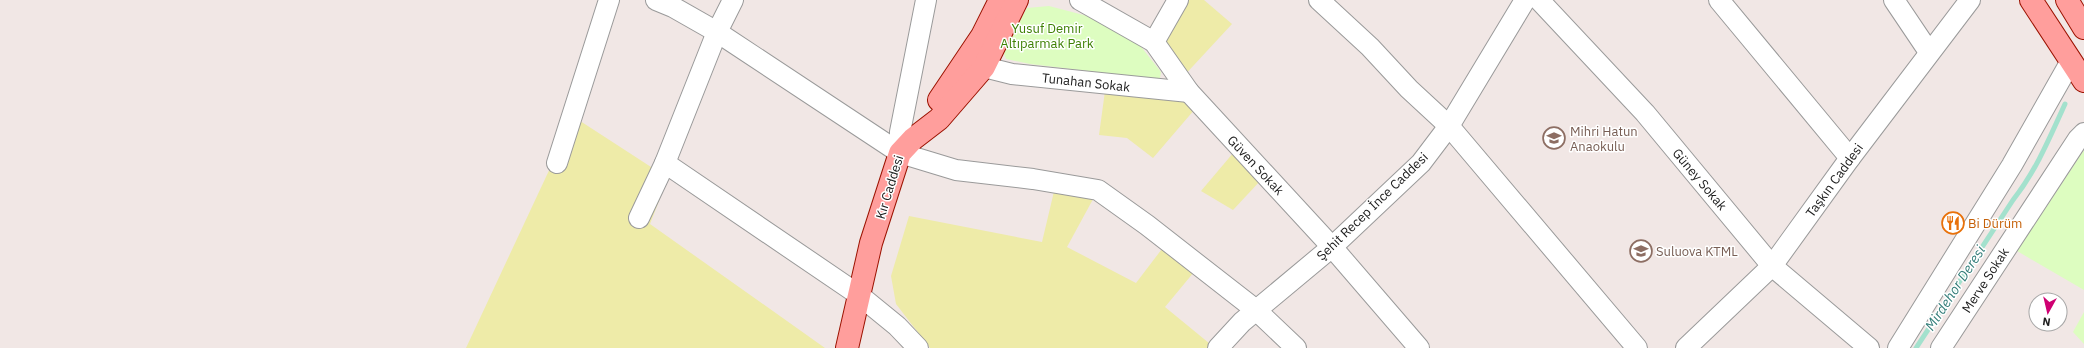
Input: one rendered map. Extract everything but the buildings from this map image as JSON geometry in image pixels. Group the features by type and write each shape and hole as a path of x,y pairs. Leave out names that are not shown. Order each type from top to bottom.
{"main road":[{"path":"906,146 926,116 952,83 982,36 1000,0"},
{"path":"906,146 939,119 984,67 1017,0"},
{"path":"2031,0 2084,81"},
{"path":"2067,0 2084,28"},
{"name":"Kır Caddesi","path":"848,348 871,243 906,146"}],"street":[{"path":"556,163 609,0"},
{"path":"656,0 673,7 717,32 906,146 956,170 1033,179 1098,190 1147,225 1256,310 1296,348"},
{"path":"639,218 665,163 717,32 732,0"},
{"name":"Kır Caddesi","path":"906,146 900,132 926,0"},
{"name":"Güven Sokak","path":"1080,0 1154,42 1189,92 1332,247 1419,348"},
{"path":"1154,42 1178,0"},
{"path":"1319,0 1370,46 1409,89 1449,126 1637,348"},
{"name":"Şehit Recep İnce Caddesi","path":"1218,348 1242,322 1332,247 1421,163 1449,126 1525,0"},
{"name":"Güney Sokak","path":"1539,0 1645,113 1772,266 1869,348"},
{"path":"1719,0 1850,158"},
{"path":"1894,0 1929,52"},
{"name":"Taşkın Caddesi","path":"1686,348 1772,266 1850,158 1970,0"},
{"path":"1898,348 2012,166 2071,61"},
{"name":"Tunahan Sokak","path":"984,67 1012,74 1106,85 1189,92"},
{"name":"Merve Sokak","path":"1941,348 2078,139 2084,133"},
{"path":"665,163 860,295 897,326 918,348"}],"shaded area":[{"path":"1178,0 1204,0 1232,24 1181,79 1154,42"},
{"path":"1105,91 1187,97 1195,109 1153,158 1127,138 1099,135"},
{"path":"574,117 668,178 650,224 825,348 466,348"},
{"path":"1234,152 1261,180 1233,210 1201,191"},
{"path":"1056,183 1098,190 1067,247 1136,283 1168,241 1199,266 1165,307 1215,348 930,348 896,304 891,276 909,216 1042,242"}],"green space":[{"name":"Yusuf Demir Altıparmak Park","path":"1049,6 1095,18 1135,39 1161,72 1160,78 1154,79 1030,64 1006,59 1003,51 1027,8"},
{"path":"2084,150 2084,290 2017,251"},
{"path":"2084,312 2084,344 2073,332"}],"waterway":[{"name":"Mirdehor Deresi","path":"1916,348 2029,177 2042,154 2065,104"}],"place":[{"name":"Mihri Hatun Anaokulu","path":"1554,138"},
{"name":"Bi Dürüm","path":"1953,223"},
{"name":"Suluova KTML","path":"1641,251"}]}
